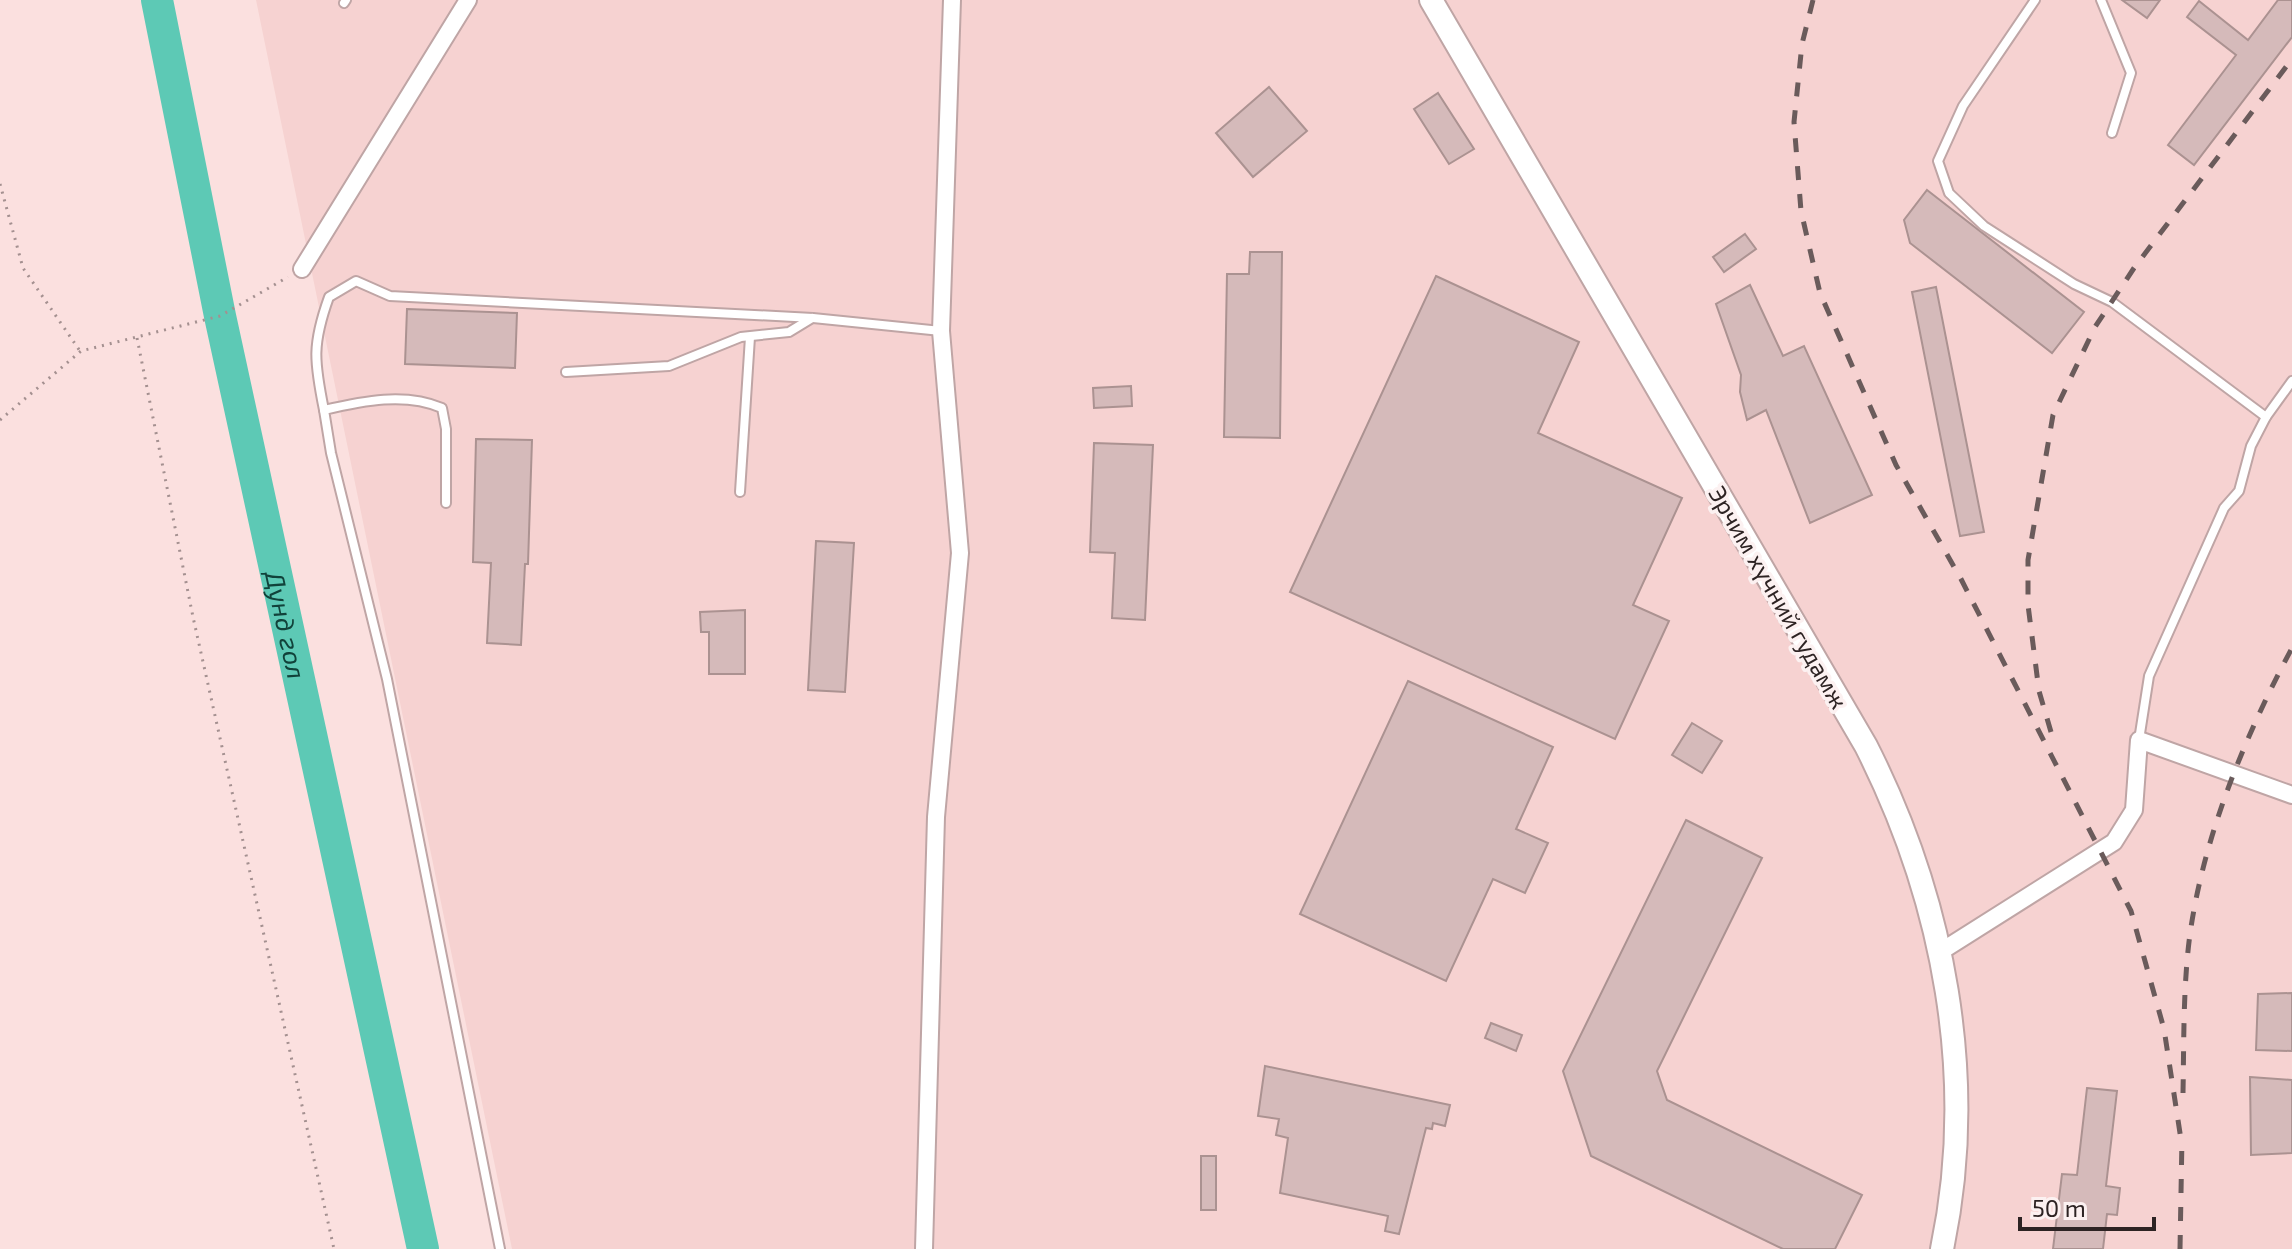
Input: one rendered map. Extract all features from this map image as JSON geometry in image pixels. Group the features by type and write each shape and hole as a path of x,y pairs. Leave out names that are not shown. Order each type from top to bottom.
{"main road":[{"name":"Эрчим хүчний гудамж","path":"1431,0 1866,746 1916,859 1940,952 1951,1017 1956,1090 1953,1163 1942,1249"}],"street":[{"path":"302,269 468,0"},
{"path":"924,1249 936,817 960,553 941,331 952,0"},
{"path":"1940,952 2114,842 2134,810 2139,740 2292,795"}],"lane":[{"path":"2035,0 1963,106 1938,161 1949,193 1984,226 2074,284 2112,302 2266,417"},
{"path":"2101,0 2131,73 2112,133"},
{"path":"500,1249 387,679 331,453 314,360 319,326 329,297 356,281 390,296 813,318 941,331"},
{"path":"566,372 669,366 741,337 789,332 813,318"},
{"path":"740,492 750,337"},
{"path":"2139,740 2149,676 2224,508 2239,491 2251,446 2266,417 2292,381"},
{"path":"324,410 371,400 421,399 442,408 446,429 446,503"}],"path":[{"path":"0,184 23,268 81,351"},
{"path":"0,420 81,351 220,316 302,269"},
{"path":"137,338 193,617 334,1249"}],"shaded area":[{"path":"256,0 2292,0 2292,1249 512,1249"}],"building":[{"path":"2122,0 2160,0 2147,18"},
{"path":"2278,0 2292,0 2292,37 2194,165 2168,145 2236,55 2187,17 2199,1 2248,40"},
{"path":"1269,87 1307,131 1253,177 1216,133"},
{"path":"1438,93 1474,149 1449,164 1414,109"},
{"path":"1927,190 2084,312 2052,353 1910,243 1904,220"},
{"path":"1745,234 1756,249 1724,272 1713,257"},
{"path":"1250,252 1282,252 1280,438 1224,437 1227,274 1249,274"},
{"path":"1436,276 1579,342 1538,433 1682,498 1633,605 1669,621 1615,739 1290,592"},
{"path":"1750,285 1783,356 1804,346 1872,495 1810,523 1766,410 1747,420 1740,392 1741,375 1716,304"},
{"path":"1936,287 1984,532 1960,536 1912,292"},
{"path":"407,309 517,313 515,368 405,364"},
{"path":"1131,386 1132,406 1094,408 1093,388"},
{"path":"476,439 532,440 528,564 525,564 521,645 487,643 491,563 473,562"},
{"path":"1094,443 1153,445 1145,620 1112,618 1115,553 1090,552"},
{"path":"816,541 854,543 845,692 808,690"},
{"path":"745,610 745,674 709,674 709,632 701,632 700,612"},
{"path":"1408,681 1553,747 1516,829 1548,843 1525,893 1493,879 1446,981 1300,914"},
{"path":"1692,723 1722,741 1702,773 1672,755"},
{"path":"1686,820 1762,858 1657,1071 1667,1100 1862,1195 1835,1249 1783,1249 1591,1156 1563,1071"},
{"path":"2292,993 2292,1051 2256,1050 2258,994"},
{"path":"1491,1023 1522,1035 1516,1051 1485,1038"},
{"path":"1265,1066 1450,1105 1445,1126 1433,1123 1432,1129 1426,1128 1399,1234 1385,1231 1388,1216 1280,1193 1288,1138 1276,1135 1279,1119 1258,1116"},
{"path":"2250,1077 2292,1080 2292,1153 2251,1155"},
{"path":"2087,1088 2117,1091 2106,1186 2120,1188 2117,1215 2107,1214 2103,1249 2053,1249 2062,1174 2077,1175"},
{"path":"1201,1156 1216,1156 1216,1210 1201,1210"}],"waterway":[{"name":"Дунд гол","path":"157,0 220,316 423,1249"}],"railway":[{"path":"1813,0 1802,44 1794,122 1801,211 1820,293 1896,465 1961,579 2131,911 2164,1029 2182,1146"},
{"path":"2051,732 2039,691 2028,605 2028,560 2053,415 2095,327 2134,268 2292,59"},
{"path":"2183,1093 2188,954 2205,860 2243,751 2292,648"},
{"path":"2180,1249 2182,1137"}]}
